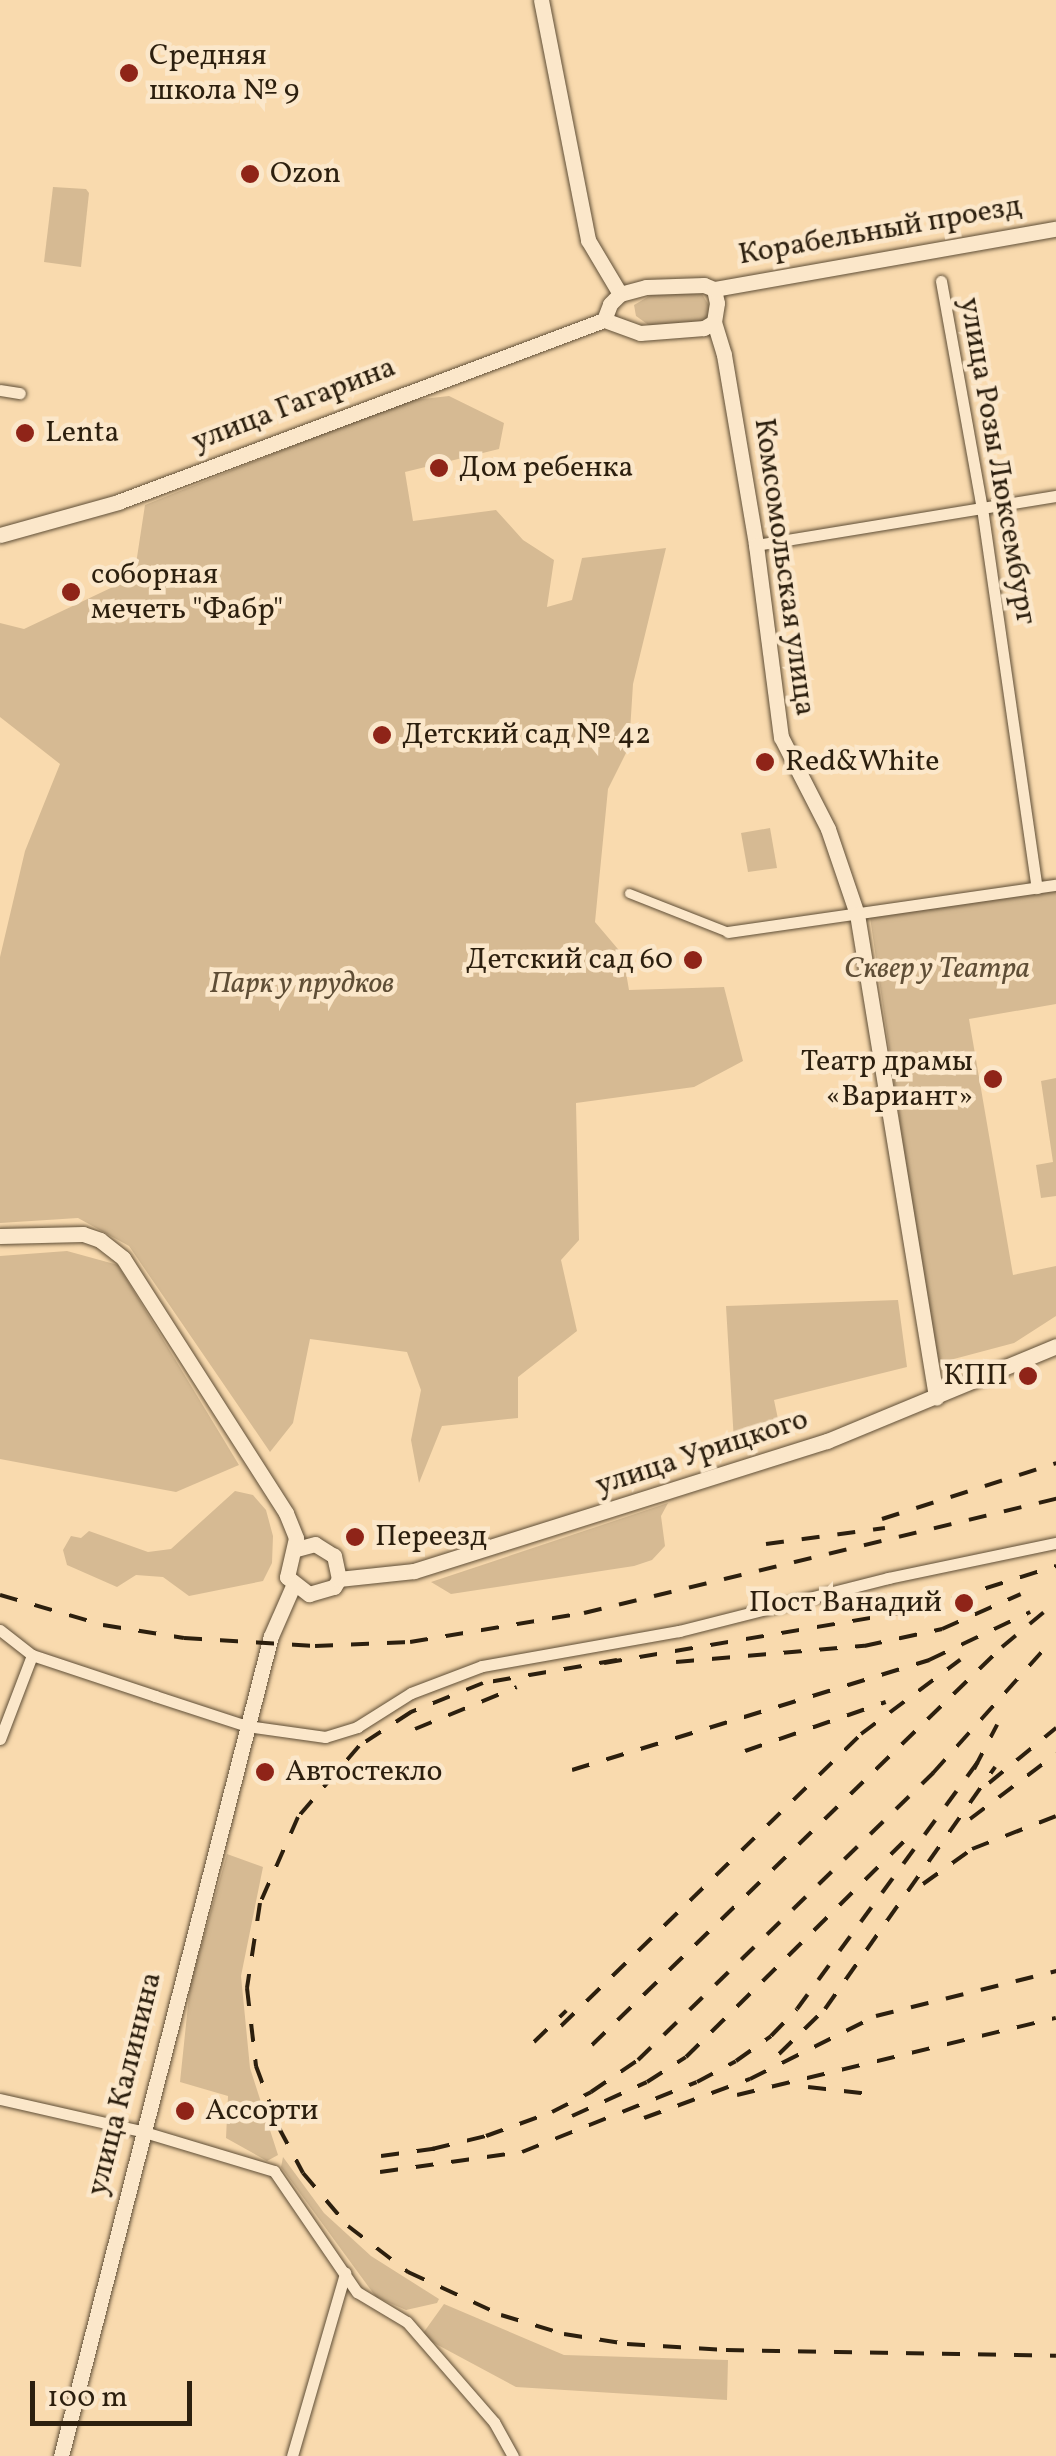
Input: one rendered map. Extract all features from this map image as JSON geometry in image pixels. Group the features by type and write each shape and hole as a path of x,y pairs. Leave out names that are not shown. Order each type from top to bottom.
{"street":[{"path":"542,0 588,240 620,294 610,304 604,320 640,333 688,331 714,322"},
{"name":"Корабельный проезд","path":"620,294 646,287 714,289 1056,229"},
{"name":"улица Розы Люксембург","path":"941,281 982,508 1037,888"},
{"name":"Комсомольская улица","path":"714,289 714,322 724,355 756,545 780,737 828,829 857,914 936,1398"},
{"name":"улица Гагарина","path":"0,535 118,502 604,320"},
{"path":"0,390 20,392"},
{"path":"756,545 1056,496"},
{"path":"629,894 728,932 1056,885"},
{"path":"0,1236 83,1234 100,1240 123,1258 267,1483 300,1544"},
{"name":"улица Урицкого","path":"344,1573 414,1572 513,1542 858,1431 1017,1358 1056,1346"},
{"path":"0,1630 32,1655 248,1726 299,1736 336,1736 411,1693 482,1666 680,1631 888,1578 1056,1543"},
{"path":"300,1544 326,1548 344,1573 318,1594 294,1592 286,1568 300,1544"},
{"name":"улица Калинина","path":"61,2456 141,2131 272,1636 294,1592"},
{"path":"0,1739 32,1655"},
{"path":"0,2099 141,2131 274,2172 357,2292 407,2322 494,2422 513,2456"},
{"path":"292,2456 345,2274"},
{"path":"498,2456 504,2440"}],"green space":[{"path":"53,187 86,189 89,193 81,267 44,262"},
{"path":"658,291 702,294 712,311 707,322 650,326 636,316 634,305"},
{"name":"Парк у прудков","path":"449,396 504,423 499,449 405,472 413,521 496,510 523,540 554,560 547,607 572,600 582,558 666,548 633,684 629,747 608,789 595,922 623,955 629,990 724,987 743,1061 694,1087 576,1103 579,1240 561,1260 577,1331 518,1377 518,1418 442,1426 419,1483 411,1440 421,1390 407,1352 310,1339 293,1423 270,1452 129,1246 78,1218 0,1223 0,957 25,851 60,764 0,717 0,623 24,629 134,577 145,505 405,401"},
{"path":"770,828 777,868 748,872 741,833"},
{"name":"Сквер у Театра","path":"1056,891 1056,1004 969,1019 1013,1275 1056,1266 1056,1316 1014,1343 935,1364 870,917"},
{"path":"1056,1078 1056,1196 1041,1198 1036,1165 1053,1162 1041,1081"},
{"path":"67,1251 118,1265 239,1465 176,1492 0,1459 0,1256"},
{"path":"898,1300 907,1367 774,1400 781,1433 734,1442 726,1306"},
{"path":"235,1491 253,1495 266,1510 273,1536 272,1563 263,1581 189,1596 163,1577 136,1575 117,1587 67,1565 63,1550 71,1536 81,1538 89,1531 148,1552 171,1549"},
{"path":"668,1503 661,1516 665,1546 652,1560 634,1566 451,1594 431,1582"},
{"path":"227,1854 263,1867 241,1976 250,2068 278,2155 267,2161 226,2138 228,2096 180,2082 190,1986"},
{"path":"283,2157 324,2213 371,2256 439,2299 437,2303 406,2310 376,2297 281,2167"},
{"path":"444,2304 564,2355 728,2360 727,2400 516,2387 421,2336"}],"railway":[{"path":"882,1519 1056,1463"},
{"path":"0,1595 103,1625 184,1638 315,1646 410,1642 584,1613 1056,1499"},
{"path":"766,1544 885,1528"},
{"path":"604,1663 917,1610 1056,1566"},
{"path":"676,1662 864,1646 942,1629 1021,1594"},
{"path":"592,2045 1002,1647 1056,1602"},
{"path":"572,1770 929,1660 1030,1612"},
{"path":"432,2149 486,2136 552,2112 591,2092 638,2060 933,1773 1047,1646"},
{"path":"617,1660 483,1683 411,1712 359,1746 298,1817 260,1903 247,1988 256,2066 279,2128 303,2173 348,2226 408,2272 501,2315 564,2334 627,2344 726,2350 1056,2356"},
{"path":"561,2026 861,1734 960,1660"},
{"path":"415,1729 517,1687"},
{"path":"745,1751 886,1702"},
{"path":"974,1769 997,1725"},
{"path":"989,1783 1056,1728"},
{"path":"970,1819 1056,1754"},
{"path":"380,2172 522,2152 697,2082 736,2061 771,2036 797,2009 979,1760"},
{"path":"779,2054 825,2009 995,1767"},
{"path":"923,1884 972,1849 1056,1816"},
{"path":"572,2116 647,2082 686,2057 914,1831"},
{"path":"644,2118 750,2079 876,2016 1056,1971"},
{"path":"534,2042 566,2011"},
{"path":"737,2095 1056,2018"},
{"path":"808,2087 870,2094"},
{"path":"381,2156 446,2147"}],"place":[{"name":"Средняя школа № 9","path":"129,73"},
{"name":"Ozon","path":"250,174"},
{"name":"Lenta","path":"25,433"},
{"name":"Дом ребенка","path":"439,468"},
{"name":"соборная мечеть \"Фабр\"","path":"71,592"},
{"name":"Детский сад № 42","path":"382,735"},
{"name":"Red&White","path":"765,762"},
{"name":"Детский сад 60","path":"693,960"},
{"name":"Театр драмы «Вариант»","path":"993,1079"},
{"name":"КПП","path":"1028,1376"},
{"name":"Переезд","path":"355,1537"},
{"name":"Пост Ванадий","path":"964,1603"},
{"name":"Автостекло","path":"265,1772"},
{"name":"Ассорти","path":"185,2111"}]}
